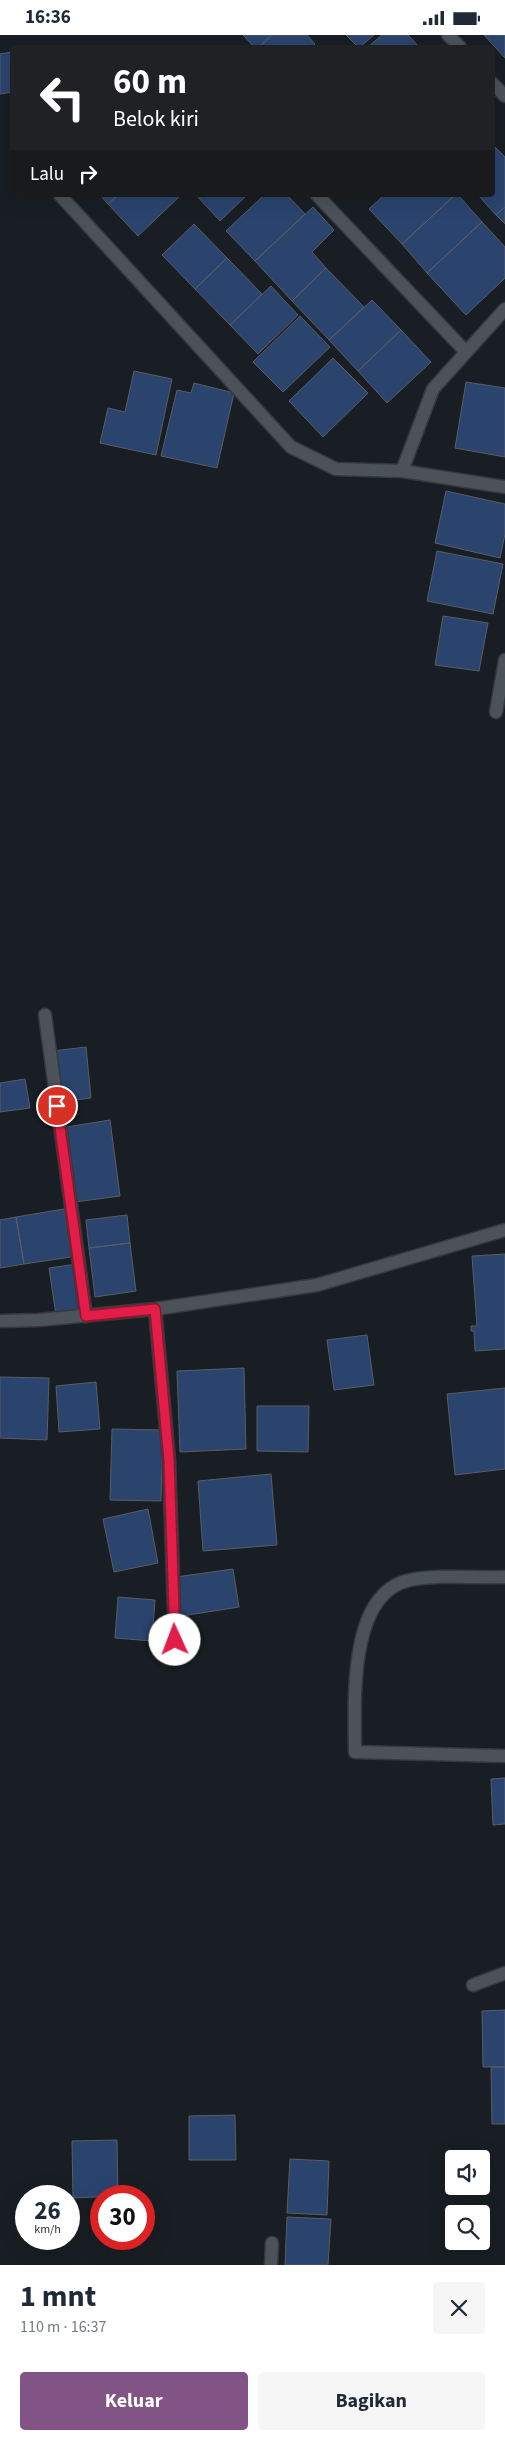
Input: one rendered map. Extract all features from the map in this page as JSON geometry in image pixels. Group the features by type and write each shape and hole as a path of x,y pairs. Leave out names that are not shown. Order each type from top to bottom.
{"street":[{"path":"448,35 458,45"},
{"path":"495,86 505,96"},
{"path":"62,197 291,447 336,469 402,471 505,487"},
{"path":"320,197 466,352"},
{"path":"402,471 433,389 505,309"},
{"path":"496,712 505,660"},
{"path":"45,1015 86,1316"},
{"path":"0,1321 86,1316 155,1309 316,1285 505,1230"},
{"path":"155,1309 169,1460 175,1640"},
{"path":"505,1577 408,1580 391,1590 375,1603 365,1625 355,1681 355,1752 505,1756"},
{"path":"473,1985 505,1973"},
{"path":"271,2265 272,2243"}],"building":[{"path":"243,35 272,35 261,45 252,45"},
{"path":"272,35 307,35 315,44 314,45 261,45"},
{"path":"346,35 374,35 362,45 356,45"},
{"path":"382,35 408,35 417,45 370,45"},
{"path":"484,35 505,35 505,58 495,45"},
{"path":"10,52 10,92 0,94 0,54"},
{"path":"495,147 505,157 505,207 496,215 480,197 495,197"},
{"path":"102,197 116,197 108,204"},
{"path":"116,197 179,197 138,236 108,204"},
{"path":"198,197 245,197 220,221"},
{"path":"262,197 289,197 305,214 255,261 226,231"},
{"path":"382,197 453,197 402,244 369,209"},
{"path":"453,197 460,197 482,222 427,273 402,244"},
{"path":"313,207 334,230 312,252 326,268 292,301 255,261"},
{"path":"505,207 505,224 496,215"},
{"path":"482,222 505,247 505,278 466,315 427,273"},
{"path":"194,224 227,258 195,289 162,255"},
{"path":"227,258 262,294 230,325 195,289"},
{"path":"326,268 364,307 329,340 292,301"},
{"path":"271,286 298,315 258,354 230,325"},
{"path":"372,300 401,330 358,371 329,340"},
{"path":"300,316 330,347 283,392 253,362"},
{"path":"401,330 431,362 387,403 358,371"},
{"path":"333,358 368,393 323,437 289,401"},
{"path":"134,371 172,379 156,455 100,443 108,408 125,412"},
{"path":"466,382 505,388 505,457 455,448"},
{"path":"194,383 234,393 217,468 161,456 177,390 191,393"},
{"path":"446,491 505,504 505,534 500,558 435,543"},
{"path":"437,551 503,564 493,614 427,601"},
{"path":"443,616 488,623 479,671 435,665"},
{"path":"86,1047 91,1098 59,1102 53,1051"},
{"path":"25,1079 30,1108 0,1112 0,1083"},
{"path":"110,1120 120,1196 75,1202 66,1127"},
{"path":"64,1209 71,1257 24,1264 16,1217"},
{"path":"127,1215 130,1243 89,1248 86,1220"},
{"path":"16,1217 24,1264 0,1268 0,1220"},
{"path":"130,1243 136,1291 95,1297 89,1248"},
{"path":"505,1254 505,1349 475,1351 474,1331 471,1331 471,1326 477,1326 472,1256"},
{"path":"77,1264 83,1311 56,1315 49,1268"},
{"path":"367,1335 374,1385 334,1390 327,1340"},
{"path":"244,1368 246,1449 180,1452 177,1371"},
{"path":"0,1377 49,1378 47,1440 0,1438"},
{"path":"96,1382 100,1429 59,1432 56,1386"},
{"path":"505,1388 505,1469 455,1475 447,1394"},
{"path":"257,1406 309,1406 308,1452 257,1451"},
{"path":"112,1429 163,1430 161,1501 110,1500"},
{"path":"271,1474 277,1545 203,1551 198,1481"},
{"path":"148,1509 158,1563 114,1572 103,1519"},
{"path":"233,1569 239,1607 182,1616 176,1577"},
{"path":"118,1597 155,1600 152,1641 115,1638"},
{"path":"505,1778 505,1824 493,1825 491,1779"},
{"path":"505,2010 505,2067 483,2067 482,2011"},
{"path":"491,2067 505,2067 505,2124 492,2124"},
{"path":"235,2115 236,2160 189,2160 189,2116"},
{"path":"117,2140 118,2185 90,2185 90,2197 80,2198 80,2185 73,2185 72,2141"},
{"path":"290,2159 329,2161 327,2215 287,2213"},
{"path":"287,2217 331,2219 328,2265 285,2265"}],"route":[{"path":"57,1106 86,1316 155,1309 169,1460 175,1640"}]}
